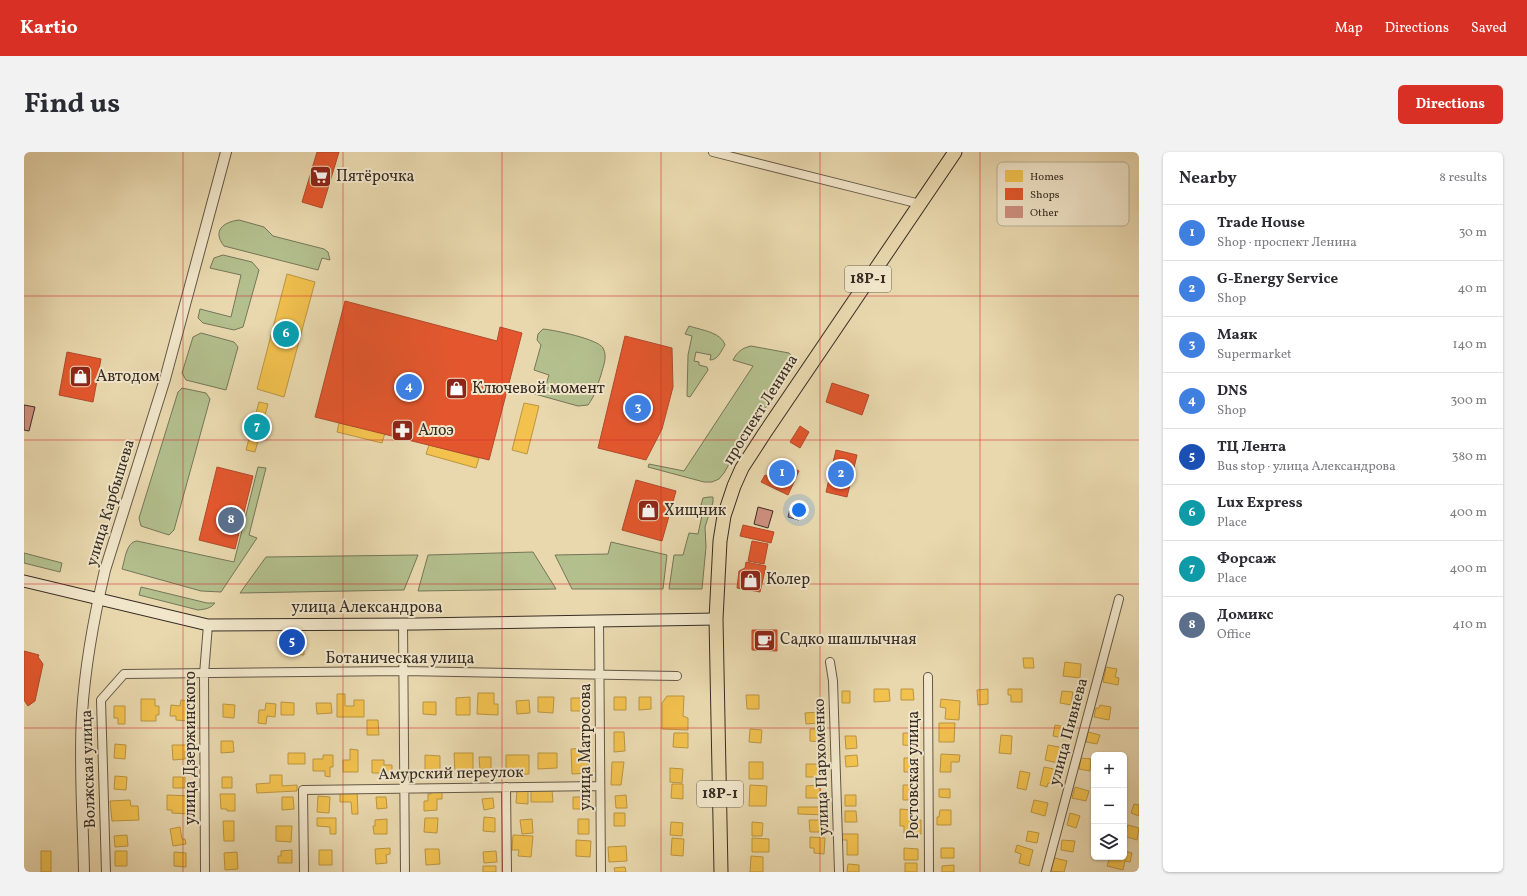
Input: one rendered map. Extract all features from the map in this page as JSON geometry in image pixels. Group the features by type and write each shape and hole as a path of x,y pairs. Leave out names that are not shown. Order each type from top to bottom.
{"main road":[{"name":"проспект Ленина","path":"721,872 716,619 718,561 724,516 742,468 816,355 955,152"},
{"name":"улица Александрова","path":"24,581 208,625 403,624 716,619"}],"street":[{"name":"улица Карбышева","path":"84,872 82,714 92,632 98,599 105,570 165,379 226,152"},
{"path":"713,152 920,204"},
{"name":"улица Пивнева","path":"1046,872 1119,599"},
{"name":"улица Матросова","path":"599,621 601,872"},
{"path":"403,624 405,872"},
{"name":"улица Дзержинского","path":"205,872 204,674 208,625"},
{"name":"улица Пархоменко","path":"830,662 833,681 839,872"},
{"name":"Ботаническая улица","path":"124,674 404,671 677,676"},
{"name":"Волжская улица","path":"106,872 101,700 124,674"},
{"name":"Ростовская улица","path":"928,677 929,872"},
{"name":"Амурский переулок","path":"304,872 303,790 600,786"},
{"path":"506,787 507,872"}],"green space":[{"path":"239,220 264,227 273,236 324,249 328,252 330,260 322,258 318,270 224,246 219,236 221,228 228,223"},
{"path":"223,255 252,262 259,270 243,327 234,330 203,323 198,318 200,309 231,317 241,275 210,268 214,258"},
{"path":"689,326 715,334 723,341 725,345 719,355 713,360 710,360 711,355 696,352 694,361 699,362 699,365 707,367 708,370 690,397 687,396 688,355 692,336 685,334"},
{"path":"543,329 585,338 593,341 603,348 605,355 604,365 596,391 588,405 578,406 524,391 525,386 531,384 545,388 549,375 534,370 541,345 537,340 538,334"},
{"path":"201,333 234,342 238,347 226,390 186,380 182,373 193,337"},
{"path":"751,346 789,353 793,358 793,365 790,373 741,443 719,479 712,482 704,482 648,467 649,464 684,471 753,366 733,360 740,351"},
{"path":"182,388 206,393 210,399 174,530 169,535 141,526 139,518 178,392"},
{"path":"258,467 266,468 249,535 257,538 221,592 201,591 122,569 128,548 133,542 137,541 234,562"},
{"path":"713,497 713,502 705,527 706,547 702,589 669,589 674,555 683,555 689,533 698,534 704,506 701,505 703,498"},
{"path":"611,542 667,555 663,589 572,589 555,555 608,554"},
{"path":"533,552 556,589 418,591 428,555"},
{"path":"24,553 62,563 60,572 24,563"},
{"path":"418,555 404,590 240,593 266,557"},
{"path":"141,587 207,603 215,603 209,608 198,610 139,595"}],"building: Homes":[{"path":"287,274 315,282 284,397 257,389"},
{"path":"259,402 268,404 255,452 246,450"},
{"path":"524,403 539,406 527,454 512,450"},
{"path":"339,423 385,433 382,443 337,432"},
{"path":"429,445 479,458 476,468 426,454"},
{"path":"292,646 304,647 304,655 287,654 287,649"},
{"path":"1023,658 1033,658 1034,668 1024,668"},
{"path":"1065,662 1081,664 1080,678 1063,676"},
{"path":"1106,667 1117,669 1115,677 1119,678 1118,685 1103,682"},
{"path":"874,689 889,689 890,701 874,702"},
{"path":"901,689 913,689 914,700 901,700"},
{"path":"988,689 988,704 978,705 977,690"},
{"path":"1008,689 1022,689 1022,702 1011,702 1011,695 1008,695"},
{"path":"842,691 850,691 850,703 842,703"},
{"path":"1062,691 1073,692 1071,705 1060,703"},
{"path":"478,693 494,693 494,704 498,704 498,715 477,714"},
{"path":"337,694 345,694 345,706 354,706 354,700 364,700 364,717 337,717"},
{"path":"746,695 759,695 759,709 747,709"},
{"path":"667,696 684,696 683,716 688,718 688,730 662,729 662,703"},
{"path":"470,697 470,715 456,715 456,698"},
{"path":"538,697 554,697 553,713 538,712"},
{"path":"614,697 626,697 626,710 614,710"},
{"path":"639,697 651,697 651,709 639,710"},
{"path":"571,698 585,698 585,711 571,711"},
{"path":"141,699 155,699 155,706 159,706 159,715 156,715 156,721 141,721"},
{"path":"941,699 960,701 959,720 945,719 946,708 940,707"},
{"path":"181,700 189,701 187,721 176,720 176,716 170,716 171,705 180,706"},
{"path":"529,700 530,713 517,714 516,701"},
{"path":"281,702 294,703 294,715 281,715"},
{"path":"423,702 436,702 436,715 423,714"},
{"path":"266,703 276,704 275,717 267,716 266,724 258,723 259,710 265,710"},
{"path":"316,703 331,703 332,713 317,714"},
{"path":"223,704 235,705 234,718 223,717"},
{"path":"1100,705 1111,707 1109,720 1094,717 1096,708 1099,708"},
{"path":"114,706 125,706 125,724 118,724 118,718 114,718"},
{"path":"819,712 819,723 806,724 805,713"},
{"path":"367,720 378,720 379,735 367,735"},
{"path":"939,723 955,723 954,742 939,742"},
{"path":"1055,725 1066,727 1064,738 1053,736"},
{"path":"750,729 762,730 761,743 749,742"},
{"path":"810,729 822,729 821,742 810,741"},
{"path":"614,732 624,732 625,751 614,752"},
{"path":"1088,732 1100,735 1097,744 1086,742"},
{"path":"674,733 688,733 688,748 673,747"},
{"path":"903,733 915,733 915,746 903,745"},
{"path":"1001,735 1012,736 1011,754 999,753"},
{"path":"845,736 856,736 857,748 846,749"},
{"path":"221,741 233,741 234,752 221,753"},
{"path":"115,744 126,745 125,759 114,758"},
{"path":"172,745 188,745 189,751 185,751 185,759 173,760"},
{"path":"1048,745 1065,748 1062,764 1045,760"},
{"path":"588,748 589,773 572,774 571,749"},
{"path":"350,749 358,750 358,772 343,772 343,760 350,760"},
{"path":"288,753 305,753 305,764 288,764"},
{"path":"454,753 473,753 473,770 455,771"},
{"path":"538,753 557,753 557,768 538,769"},
{"path":"941,754 960,755 959,762 951,762 951,772 940,772"},
{"path":"323,755 333,755 333,767 330,767 330,777 325,776 325,771 313,771 313,759 323,759"},
{"path":"425,755 440,756 440,770 425,770"},
{"path":"506,755 529,755 529,774 506,775"},
{"path":"857,755 858,766 846,767 845,756"},
{"path":"479,757 491,757 491,770 480,770"},
{"path":"904,758 915,758 915,772 904,772"},
{"path":"1081,758 1091,759 1090,771 1079,769"},
{"path":"372,760 384,760 384,765 392,765 392,777 383,777 383,773 372,773"},
{"path":"612,762 624,762 621,785 611,785"},
{"path":"749,762 763,762 763,779 749,779"},
{"path":"806,764 821,764 821,777 806,777"},
{"path":"1044,767 1059,770 1055,785 1048,783 1047,787 1040,785"},
{"path":"670,768 683,769 682,783 670,782"},
{"path":"1020,771 1030,773 1026,790 1017,788"},
{"path":"270,775 282,775 282,786 297,785 297,791 257,793 256,784 270,783"},
{"path":"115,776 127,777 126,790 114,789"},
{"path":"173,777 185,777 185,788 173,788"},
{"path":"222,777 232,777 232,788 222,788"},
{"path":"672,784 683,784 683,799 671,798"},
{"path":"750,785 767,786 766,806 749,806"},
{"path":"820,785 821,798 806,798 806,786"},
{"path":"903,785 915,785 915,800 903,800"},
{"path":"1075,787 1089,791 1086,801 1072,798"},
{"path":"357,789 358,814 352,814 351,802 340,802 340,790"},
{"path":"531,789 552,789 553,802 531,802"},
{"path":"939,789 950,789 950,798 939,797"},
{"path":"442,790 442,799 437,799 437,810 424,811 424,801 428,801 428,794 431,794 431,791"},
{"path":"517,790 528,791 528,804 516,803"},
{"path":"220,794 235,794 235,811 221,809"},
{"path":"167,795 191,796 190,814 172,813 172,810 167,810"},
{"path":"626,795 627,808 616,808 615,796"},
{"path":"845,795 856,795 856,806 845,806"},
{"path":"318,796 330,797 329,813 317,812"},
{"path":"282,797 293,797 294,809 282,810"},
{"path":"376,797 386,797 387,808 377,809"},
{"path":"573,797 589,797 589,809 573,809"},
{"path":"493,798 494,808 484,810 482,799"},
{"path":"130,800 131,806 138,806 139,820 112,821 110,801"},
{"path":"1034,800 1048,803 1045,816 1031,812"},
{"path":"1134,804 1139,805 1139,816 1131,813"},
{"path":"798,807 827,807 827,815 798,814"},
{"path":"900,809 913,810 913,820 921,820 921,834 904,833 904,826 900,826"},
{"path":"940,810 951,810 951,825 937,825 937,817 939,817"},
{"path":"845,811 856,811 857,822 845,822"},
{"path":"614,813 625,813 625,826 614,826"},
{"path":"1070,813 1080,816 1076,828 1067,825"},
{"path":"484,817 495,818 495,832 483,831"},
{"path":"317,818 336,818 336,834 330,834 330,827 317,826"},
{"path":"425,818 438,818 437,833 424,832"},
{"path":"387,819 387,834 374,834 373,826 375,826 375,820"},
{"path":"532,819 533,833 522,834 520,820"},
{"path":"578,819 589,819 589,834 578,834"},
{"path":"809,820 821,820 821,832 810,832"},
{"path":"223,821 234,821 234,841 224,841"},
{"path":"671,822 683,823 682,836 670,835"},
{"path":"752,822 763,823 762,836 752,836"},
{"path":"1128,825 1139,828 1137,840 1127,837"},
{"path":"276,826 292,826 291,842 276,841"},
{"path":"180,827 182,839 185,839 186,844 173,846 170,829"},
{"path":"1028,831 1039,833 1037,843 1026,841"},
{"path":"839,834 858,834 858,855 847,855 847,840 839,840"},
{"path":"127,835 128,846 115,847 114,836"},
{"path":"513,835 533,836 531,857 518,856 519,850 512,850"},
{"path":"810,837 825,838 824,854 814,853 814,848 810,848"},
{"path":"672,838 684,839 683,856 671,855"},
{"path":"752,838 769,839 769,852 752,852"},
{"path":"576,840 591,841 590,857 576,856"},
{"path":"1062,840 1075,841 1073,852 1061,850"},
{"path":"1017,845 1033,850 1029,866 1019,863 1021,854 1015,852"},
{"path":"626,846 627,861 609,862 608,847"},
{"path":"390,848 390,854 386,855 387,863 376,864 375,849"},
{"path":"904,848 918,849 918,860 904,860"},
{"path":"941,848 954,848 954,858 941,858"},
{"path":"425,849 439,849 440,864 426,865"},
{"path":"292,850 292,863 278,863 278,856 281,856 281,851"},
{"path":"319,850 332,850 332,865 319,865"},
{"path":"41,851 51,851 51,872 41,872"},
{"path":"115,851 127,851 127,866 115,866"},
{"path":"496,851 497,862 484,863 483,852"},
{"path":"174,852 186,853 186,867 174,866"},
{"path":"237,852 238,869 225,870 224,853"},
{"path":"1127,852 1132,853 1130,862 1125,861 1123,870 1107,866 1109,860 1127,860"},
{"path":"751,856 763,857 763,872 750,872"},
{"path":"1051,857 1067,861 1064,872 1048,871"},
{"path":"905,863 917,863 917,872 905,872"},
{"path":"848,864 859,865 859,872 847,872"},
{"path":"954,865 954,872 942,872 942,866"},
{"path":"483,866 496,866 496,872 483,872"},
{"path":"625,867 626,872 615,872 614,868"}],"building: Shops":[{"name":"Пятёрочка","path":"317,152 339,152 322,208 302,202"},
{"path":"345,301 497,341 500,327 522,333 489,460 315,417"},
{"path":"625,336 672,348 673,387 662,429 646,460 598,448"},
{"name":"Автодом","path":"67,352 101,359 93,402 59,395"},
{"path":"832,383 869,395 862,415 826,402"},
{"path":"800,426 809,432 800,448 790,442"},
{"path":"836,450 857,455 847,497 826,492"},
{"path":"778,461 799,471 788,495 761,482 765,475 771,478"},
{"path":"217,467 253,476 235,549 199,540"},
{"name":"Хищник","path":"636,480 676,491 662,541 622,530"},
{"path":"743,525 774,532 771,543 740,536"},
{"path":"752,541 768,544 764,564 748,561"},
{"name":"Колер","path":"746,562 766,566 760,592 737,588 739,571 745,568"},
{"name":"Садко шашлычная","path":"752,630 777,630 777,651 752,650"},
{"path":"24,651 39,655 38,657 43,664 35,701 28,706 24,700"}],"building: Other":[{"path":"24,405 35,407 29,431 24,430"},
{"path":"758,507 773,511 768,528 754,524"},
{"path":"790,509 801,512 799,520 788,517"}],"place":[{"name":"Пятёрочка","path":"320,177"},
{"name":"Lux Express","path":"286,334"},
{"name":"Автодом","path":"80,377"},
{"name":"DNS","path":"409,387"},
{"name":"Ключевой момент","path":"456,389"},
{"name":"Маяк","path":"638,408"},
{"name":"Форсаж","path":"257,427"},
{"name":"Алоэ","path":"402,431"},
{"name":"Trade House","path":"782,473"},
{"name":"G-Energy Service","path":"841,474"},
{"name":"Хищник","path":"649,511"},
{"name":"Домикс","path":"231,520"},
{"name":"Колер","path":"751,580"},
{"name":"Садко шашлычная","path":"764,640"},
{"name":"ТЦ Лента","path":"292,642"}]}
